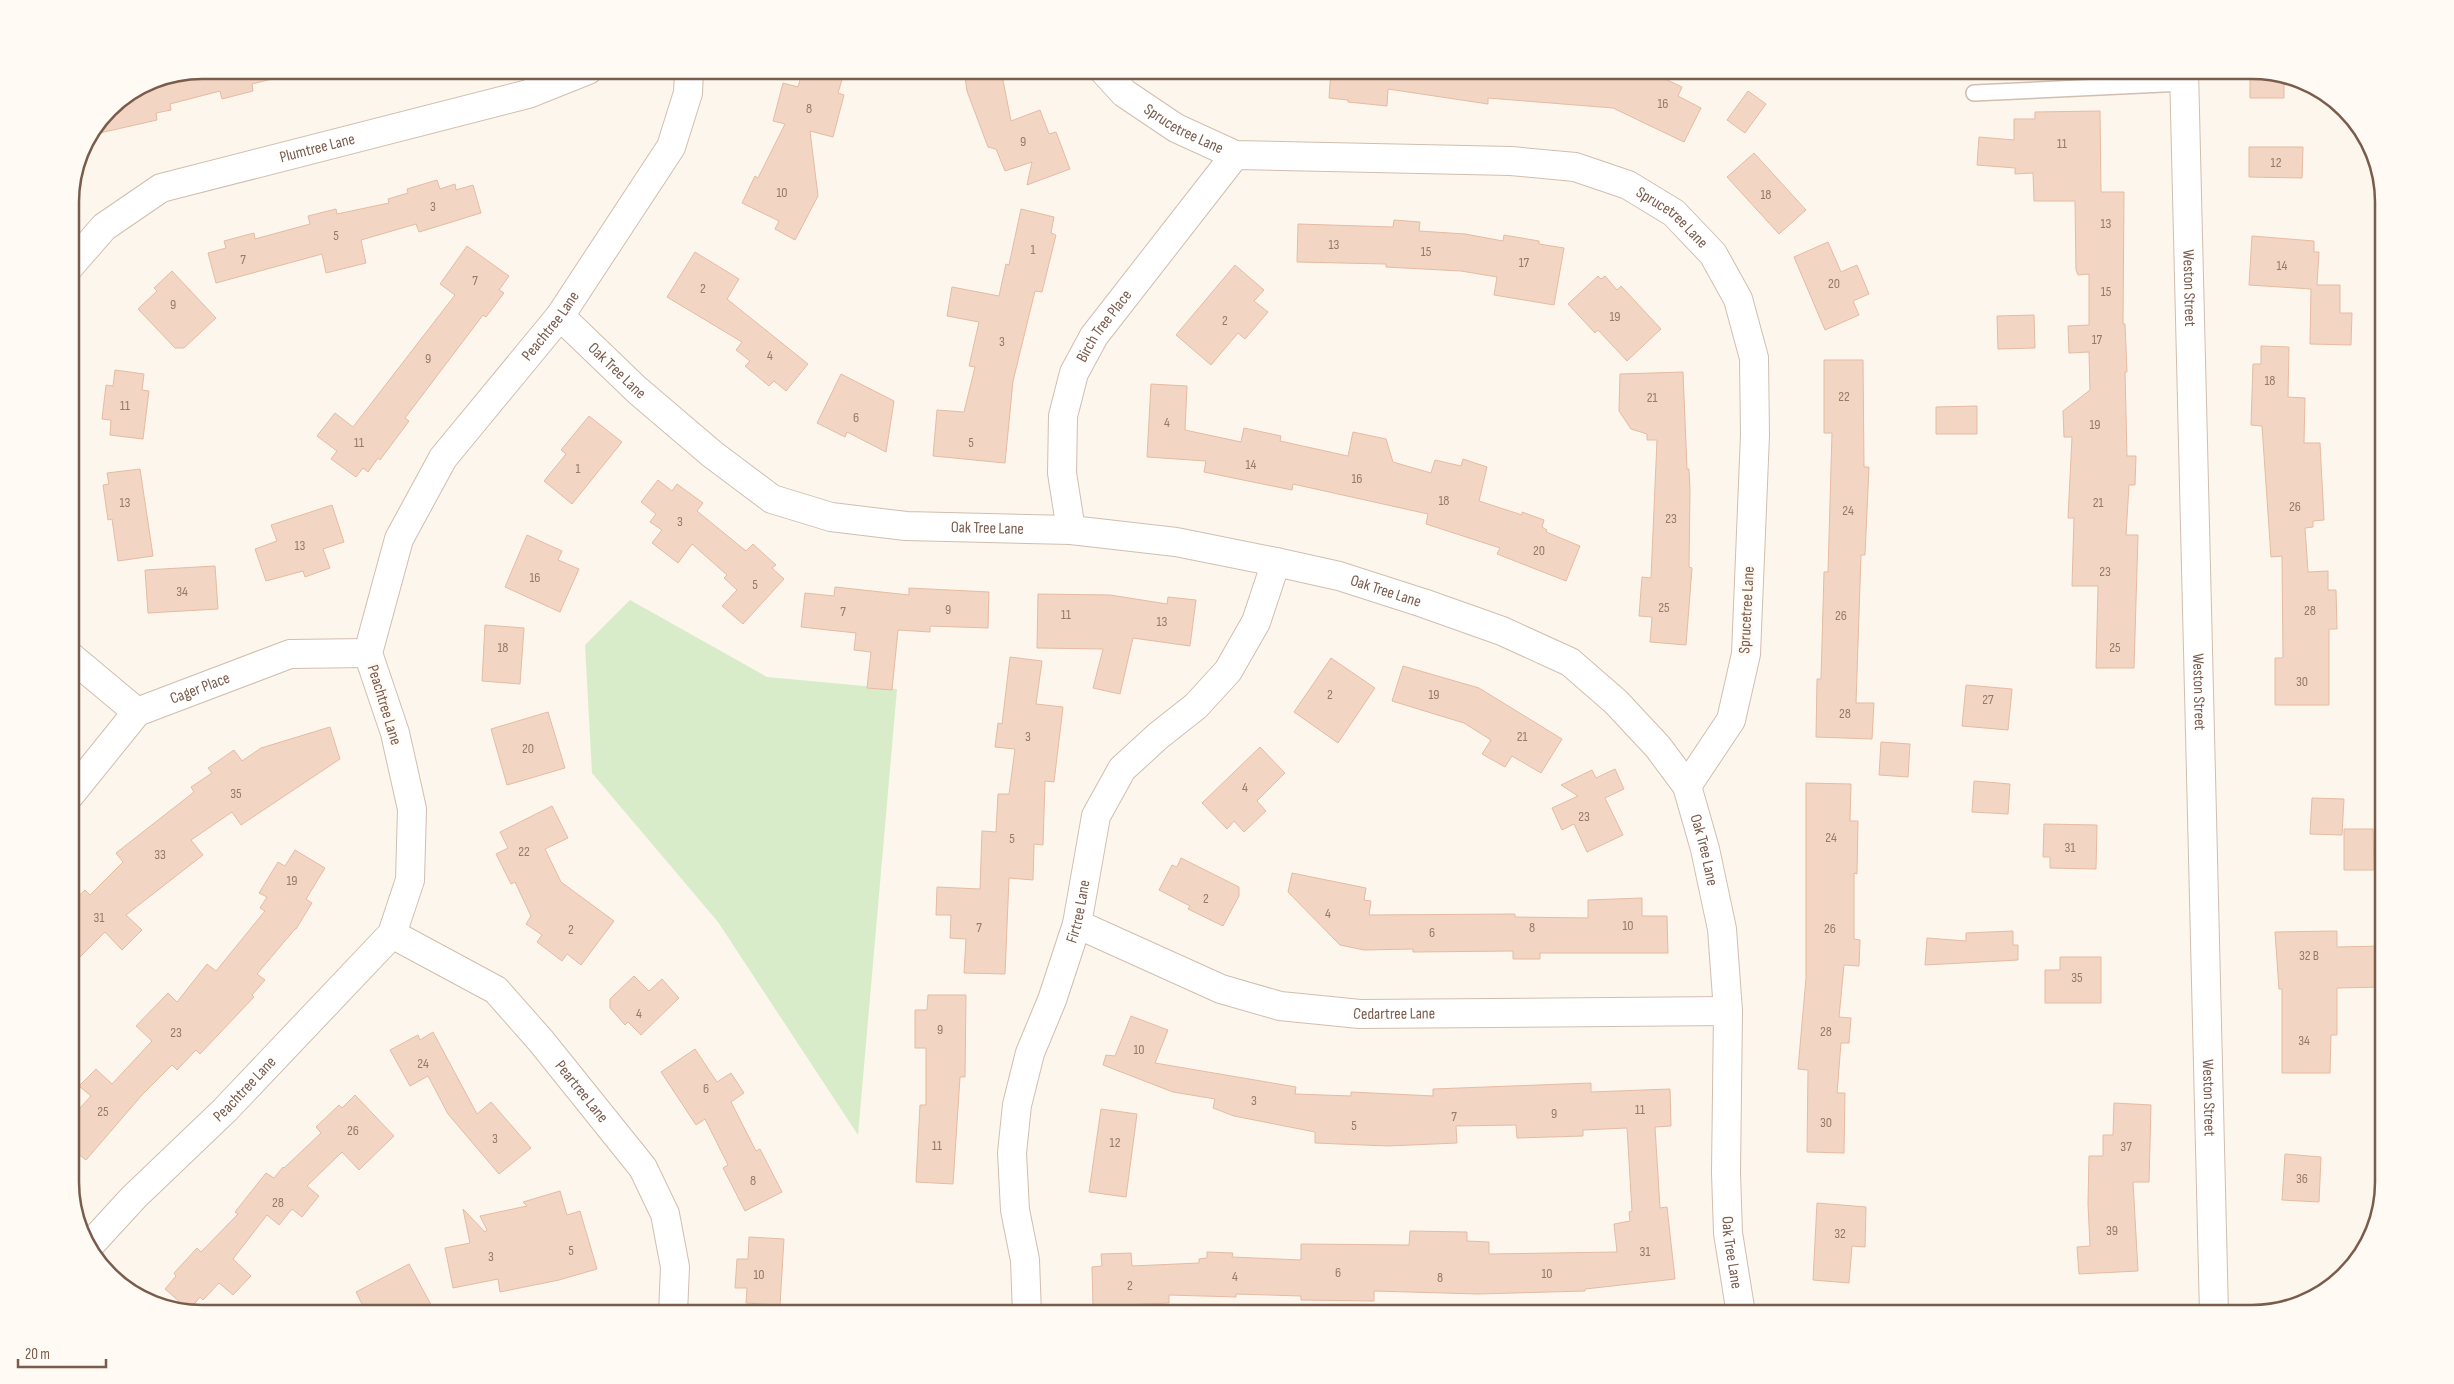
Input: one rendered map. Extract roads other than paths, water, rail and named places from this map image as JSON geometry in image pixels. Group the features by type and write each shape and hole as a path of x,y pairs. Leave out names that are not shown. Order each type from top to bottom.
{"street":[{"name":"Plumtree Lane","path":"79,256 104,227 162,188 528,94 566,79"},
{"name":"Peachtree Lane","path":"93,1241 134,1197 225,1110 392,934 410,880 412,810 394,733 368,653 399,539 443,458 560,316 671,147 688,93 689,79"},
{"name":"Sprucetree Lane","path":"1111,79 1124,93 1176,128 1235,156 1511,162 1574,167 1628,185 1674,213 1713,254 1738,299 1754,358 1755,435 1746,654 1731,720 1687,786"},
{"name":"Weston Street","path":"2184,79 2214,1305"},
{"name":"Birch Tree Place","path":"1071,530 1062,473 1063,416 1074,372 1094,336 1235,156"},
{"name":"Oak Tree Lane","path":"560,316 637,390 712,454 772,499 831,518 906,526 1071,530 1176,542 1276,562 1339,576 1423,603 1502,631 1570,662 1616,702 1652,740 1687,786 1705,849 1722,929 1728,1011 1726,1173 1728,1225 1740,1305"},
{"name":"Firtree Lane","path":"1027,1305 1025,1260 1014,1201 1012,1153 1017,1105 1030,1053 1052,1000 1076,924 1096,816 1122,769 1158,736 1196,706 1228,671 1256,622 1276,562"},
{"name":"Cager Place","path":"137,712 290,654 368,653"},
{"path":"79,664 137,712 79,784"},
{"name":"Cedartree Lane","path":"1076,924 1221,989 1280,1006 1360,1014 1728,1011"},
{"name":"Peartree Lane","path":"392,934 496,990 548,1048 643,1168 665,1214 675,1267 673,1305"}],"lane":[{"path":"1974,93 2147,79"}]}
